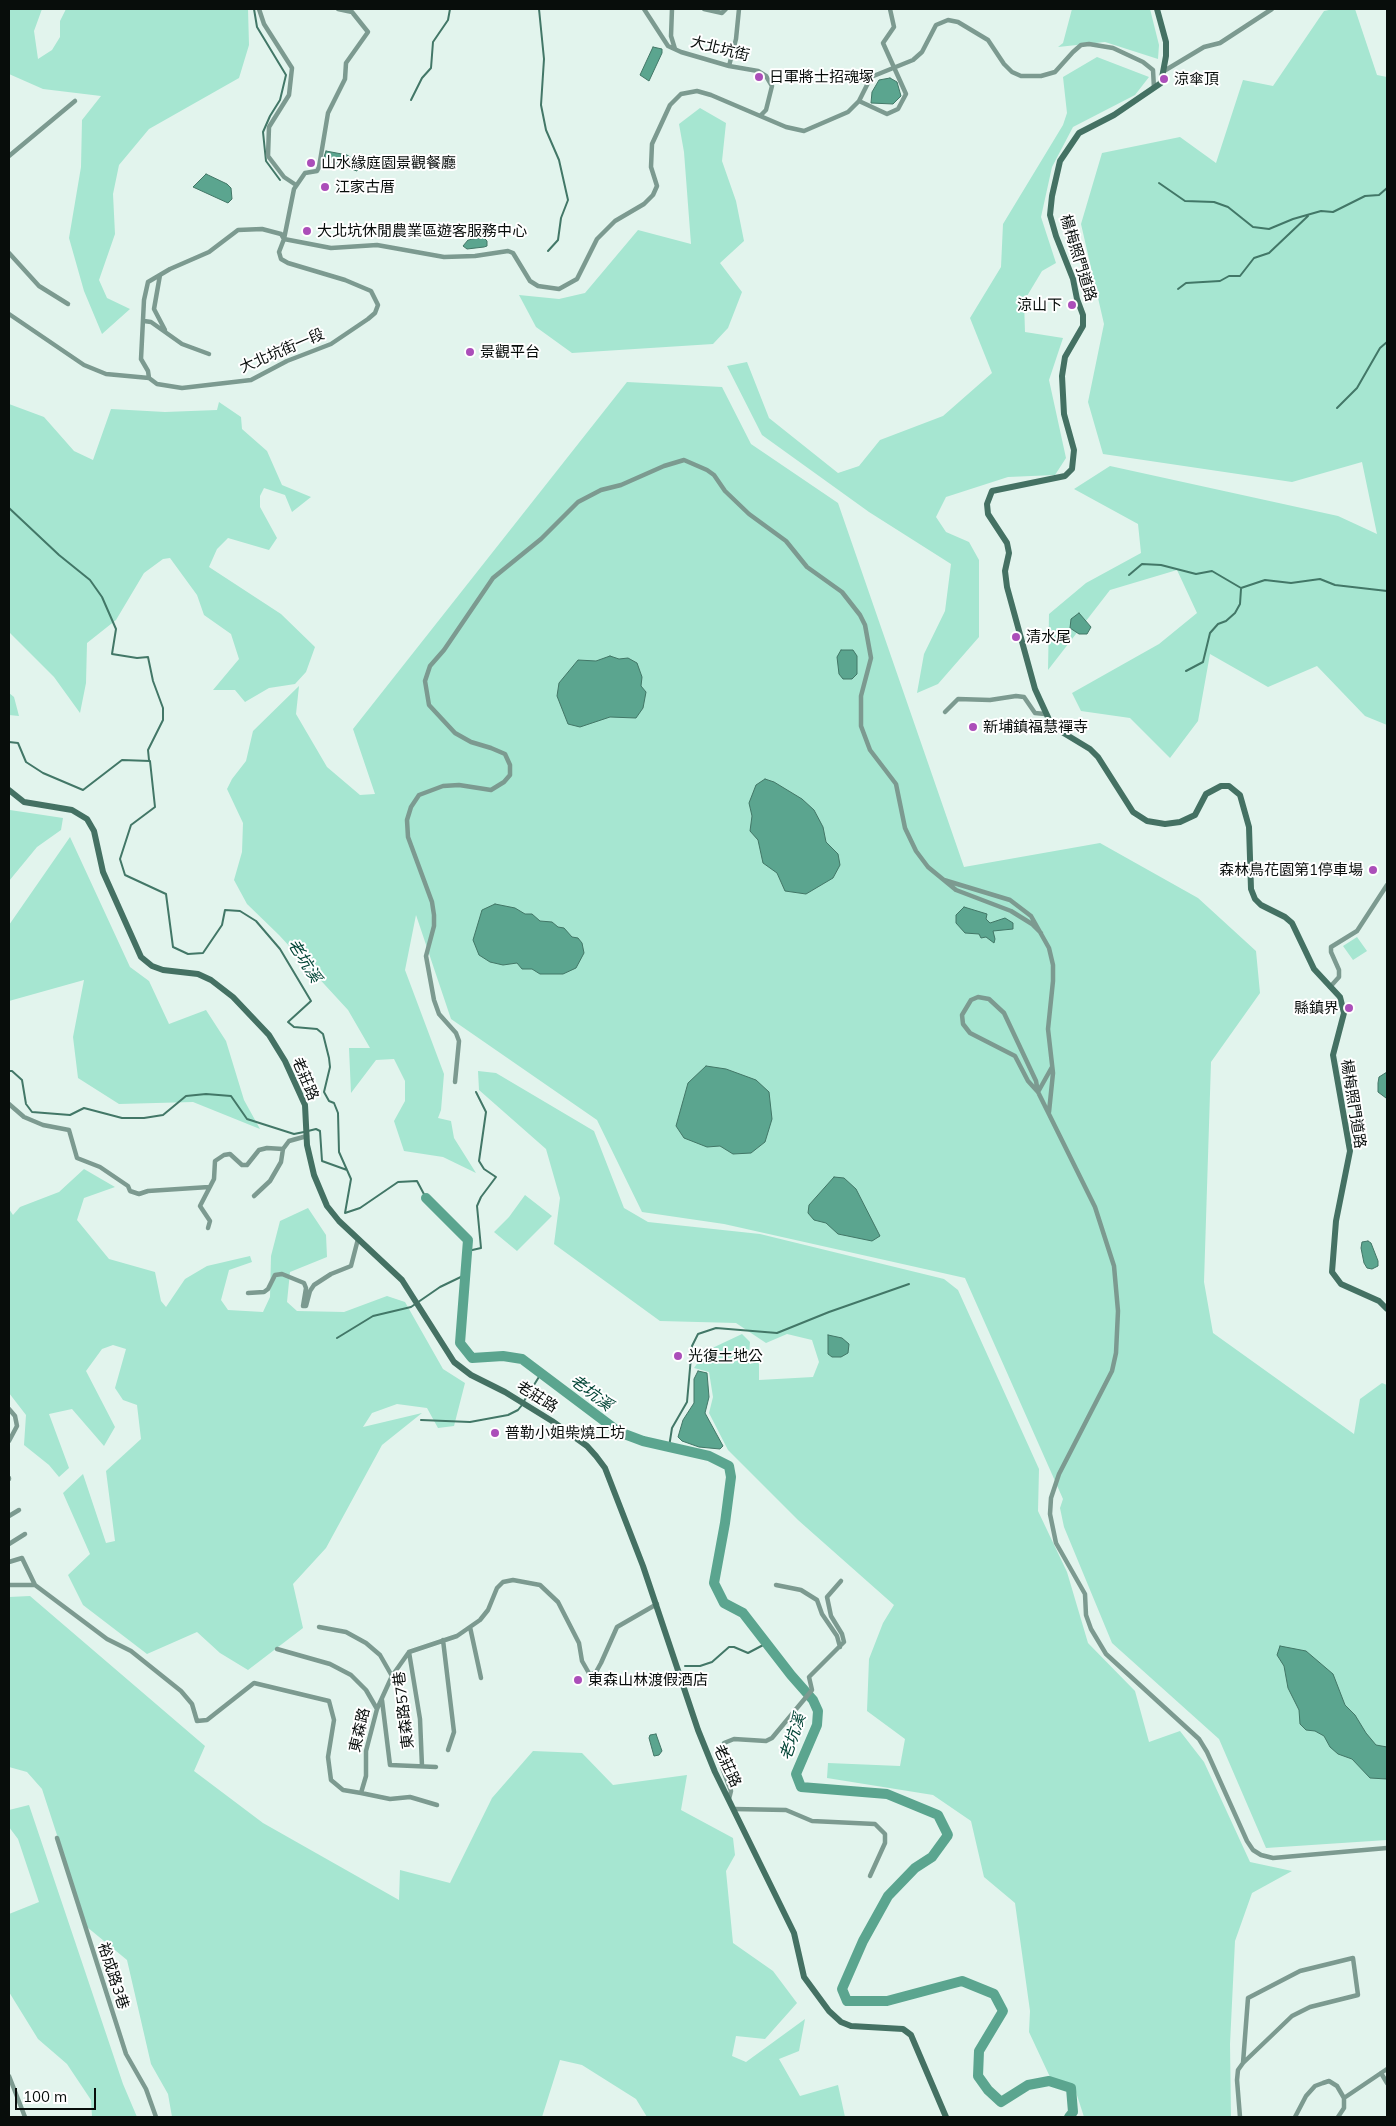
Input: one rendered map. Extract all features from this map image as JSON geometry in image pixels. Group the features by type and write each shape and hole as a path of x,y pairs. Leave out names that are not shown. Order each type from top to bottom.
{"street":[{"path":"260,9 264,24 292,68 289,95 269,127 268,156 284,177 296,185"},
{"path":"284,239 296,185 305,174 317,171 319,167 328,113 345,79 346,63 368,32 352,12 338,9"},
{"name":"大北坑街","path":"644,9 668,46 729,66 758,72 770,81 772,86 769,101 766,110 761,115"},
{"path":"672,9 671,36 675,49"},
{"path":"704,9 722,13 726,9"},
{"path":"729,66 736,39 739,9"},
{"path":"859,100 887,114 898,108 906,94 883,43 894,27 890,9"},
{"name":"楊梅照門道路","path":"1157,9 1166,42 1164,71 1160,84 1114,115 1079,133 1060,161 1052,196 1050,215 1073,279 1083,315 1083,326 1065,357 1062,376 1064,414 1074,450 1072,469 1065,476 992,491 986,504 988,514 1002,533 1008,548 1005,571 1007,587 1035,689 1052,726 1090,749 1098,757 1133,812 1147,821 1165,824 1180,822 1195,815 1206,794 1213,788 1221,786 1235,790 1240,795 1249,827 1252,889 1255,899 1261,905 1285,917 1292,923 1306,955 1340,998 1344,1013 1333,1055 1350,1152 1336,1221 1332,1272 1341,1284 1379,1301 1387,1309"},
{"path":"1164,71 1204,47 1220,43 1272,9"},
{"path":"148,378 148,371 141,360 144,300 148,282 209,252 238,230 262,229 281,234 284,239 331,248 377,246 444,257 508,251 513,253 530,281 538,286 559,289 577,279 597,239 615,221 644,204 653,195 657,186 651,167 652,144 658,126 675,99 681,94 697,91 761,115 786,127 804,131 848,112 859,100 871,77 914,60 922,52 936,25 948,20 958,22 988,40 1004,64 1012,72 1021,76 1041,76 1055,72 1077,49 1089,44 1112,48 1143,62 1154,70 1154,88"},
{"path":"9,156 75,101"},
{"name":"大北坑街一段","path":"9,314 84,365 106,374 148,378 156,384 182,388 252,380 287,362 331,344 375,312 378,305 371,291 345,280 281,259 279,252 284,239"},
{"path":"9,253 39,286 68,304"},
{"path":"160,275 154,309 166,331"},
{"path":"144,321 151,322 166,331 182,344 209,354"},
{"path":"455,1082 459,1041 456,1033 439,1014 434,1000 426,956 434,926 432,902 408,837 406,820 411,807 419,795 437,788 451,786 491,790 504,782 510,775 510,765 505,754 471,742 448,728 429,705 425,681 430,666 444,650 493,578 536,544 578,502 601,490 621,485 664,466 684,460 694,463 714,475 725,491 749,514 786,541 807,567 848,598 865,625 871,658 861,696 862,726 870,750 896,784 905,828 916,852 928,867 956,890 1011,911 1032,924 1041,933"},
{"path":"945,712 958,698 990,700 1016,696 1024,697 1035,713 1045,714"},
{"name":"老莊路","path":"9,790 24,802 72,810 87,819 94,831 103,872 141,957 152,966 163,970 198,974 211,980 233,997 269,1035 285,1061 305,1105 306,1132 314,1175 327,1206 339,1221 402,1280 454,1362 471,1375 523,1403 587,1446 605,1468 656,1604 698,1730 729,1799 794,1932 804,1977 829,2011 841,2022 851,2026 903,2030 912,2035 946,2117"},
{"path":"942,879 1010,900 1031,916 1048,948 1053,964 1048,1028 1052,1067 1049,1114"},
{"path":"1330,987 1339,977 1340,970 1331,952 1331,947 1357,931 1387,885"},
{"path":"1038,1092 1036,1081 1004,1013 990,999 978,997 971,1000 962,1015 963,1024 970,1033 1015,1056 1028,1081 1038,1092 1095,1207 1117,1280 1116,1353 1112,1371 1063,1466 1051,1498 1050,1514 1056,1543 1085,1594 1086,1616 1091,1629 1106,1654 1199,1739 1208,1752 1247,1841 1253,1850 1261,1855 1273,1858 1387,1848"},
{"path":"1038,1092 1052,1067"},
{"path":"9,1104 24,1117 58,1129 69,1130 77,1158 100,1167 128,1186 130,1191 139,1194 148,1191 210,1187"},
{"path":"254,1196 270,1181 281,1162 283,1149 288,1141 306,1132"},
{"path":"208,1228 210,1221 200,1206 214,1180 213,1165 224,1155 230,1154 242,1165 247,1165 259,1150 267,1148 283,1149"},
{"path":"248,1293 268,1289 275,1275 282,1274 304,1283 306,1288 303,1306 306,1306 310,1291 314,1285 331,1274 351,1266 358,1239"},
{"path":"9,1409 15,1416 17,1426 15,1433 9,1441"},
{"path":"9,1516 19,1510"},
{"path":"9,1544 25,1534"},
{"path":"9,1562 22,1558 35,1585 9,1585"},
{"path":"409,1652 457,1636 470,1627 488,1610 497,1588 503,1582 513,1580 540,1585 558,1602 578,1643 582,1661 590,1675 596,1672 601,1663 617,1626 656,1604"},
{"path":"729,1799 730,1791 721,1765 724,1743 734,1739 766,1740 772,1738 812,1690 809,1677 840,1646 844,1639 831,1616 827,1597 841,1581"},
{"name":"東森路","path":"35,1585 106,1639 131,1651 161,1674 192,1704 197,1721 207,1720 254,1683 329,1701 334,1720 328,1756 331,1780 343,1790 361,1793 366,1776 366,1750 377,1709 392,1676 409,1652"},
{"path":"776,1585 802,1590 817,1600 822,1614 840,1646"},
{"path":"319,1626 346,1632 366,1643 380,1655 392,1676"},
{"path":"470,1627 481,1678"},
{"path":"443,1640 454,1732 448,1750"},
{"path":"277,1649 330,1664 351,1675 366,1690 377,1709"},
{"name":"東森路57巷","path":"409,1652 420,1719 422,1766"},
{"path":"382,1699 390,1765 436,1767"},
{"path":"361,1793 390,1799 410,1797 437,1805"},
{"path":"734,1809 786,1810 812,1820 875,1824 885,1834 885,1843 870,1876"},
{"name":"裕成路3巷","path":"57,1838 126,2054 146,2089 156,2117"},
{"path":"1240,2117 1238,2070 1292,2016 1310,2007 1358,1995 1353,1958 1300,1971 1248,1998 1243,2063"},
{"path":"1344,2098 1387,2069"},
{"path":"1381,2073 1387,2083"},
{"path":"9,2076 25,2117"},
{"path":"1295,2117 1306,2096 1315,2086 1329,2081 1337,2086 1344,2098 1344,2108 1338,2117"}],"shaded area":[{"path":"9,9 42,9 34,31 38,59 52,50 60,37 60,21 66,9 248,9 249,45 239,78 149,129 119,165 113,194 115,234 99,280 107,298 130,309 102,334 84,291 69,238 81,167 82,120 101,96 43,89 9,74"},
{"path":"1072,9 1150,9 1159,45 1158,59 1105,42 1058,47 1063,43"},
{"path":"1355,9 1377,75 1387,77 1387,725 1365,716 1317,666 1268,687 1210,654 1198,721 1170,758 1130,718 1081,711 1072,693 1159,644 1197,613 1177,570 1110,590 1048,670 1049,614 1086,583 1141,553 1138,524 1074,489 1110,466 1338,516 1377,534 1362,462 1292,482 1103,454 1088,402 1104,324 1081,224 1102,153 1180,137 1216,163 1243,80 1273,86 1324,11"},
{"path":"653,47 662,49 662,53 649,81 640,75"},
{"path":"1097,57 1149,77 1135,95 1073,127 1052,167 1041,217 1056,263 1042,271 1024,301 1025,332 1063,338 1049,380 1066,458 1055,475 1008,477 946,497 936,517 946,532 969,542 979,560 979,637 938,684 917,693 924,654 945,611 951,564 869,512 762,435 727,366 747,362 769,418 838,473 859,466 880,440 943,416 992,373 970,318 1001,267 1003,224 1063,125 1067,113 1063,77"},
{"path":"890,78 897,82 901,96 893,104 871,103 872,92 879,80"},
{"path":"700,108 726,123 722,161 736,201 744,241 720,263 742,292 728,328 713,344 572,353 536,327 519,295 559,299 585,293 638,230 691,244 684,152 679,124"},
{"path":"326,151 347,155 360,166 357,171 327,161 324,157"},
{"path":"206,174 227,184 231,188 232,199 228,203 193,187"},
{"path":"483,237 487,241 487,246 467,249 463,246 468,240"},
{"path":"627,382 722,387 751,444 838,503 964,867 1100,843 1198,898 1256,951 1260,993 1211,1062 1204,1282 1213,1333 1354,1434 1360,1399 1382,1383 1387,1385 1387,1840 1266,1848 1219,1739 1112,1643 1064,1527 1060,1508 1063,1499 965,1278 724,1224 642,1212 597,1120 451,1019 416,915 405,970 444,1074 441,1110 438,1118 451,1121 454,1138 476,1173 443,1157 404,1151 394,1121 405,1101 405,1081 394,1059 376,1060 351,1093 349,1048 370,1048 348,1010 279,935 247,904 234,880 242,852 243,823 227,789 246,761 253,731 299,686 296,714 327,767 360,795 375,794 353,729"},
{"path":"219,402 241,417 242,429 267,451 282,485 311,497 292,512 285,495 264,488 260,496 260,507 277,538 269,550 228,538 217,549 209,567 281,614 315,647 306,672 295,684 269,688 245,702 235,690 213,690 239,659 231,634 204,615 197,595 170,558 163,559 144,573 116,620 87,643 86,683 80,713 54,677 9,632 9,404 44,417 74,451 93,460 111,409 165,412 217,410"},
{"path":"1079,613 1091,627 1087,634 1079,634 1070,628 1071,619"},
{"path":"841,650 853,650 857,656 857,674 852,679 843,679 839,674 837,657"},
{"path":"610,656 619,659 628,658 637,663 642,677 641,686 646,692 643,708 636,718 610,717 580,727 568,724 557,696 559,683 578,660 596,661"},
{"path":"9,693 14,697 19,716 9,715"},
{"path":"765,779 774,782 802,799 814,810 823,827 826,842 838,854 840,865 833,878 806,894 785,891 777,873 763,863 758,840 750,831 752,816 749,803 756,785"},
{"path":"10,810 63,818 61,830 37,847 9,881"},
{"path":"70,837 130,967 149,981 169,1024 206,1010 226,1041 244,1100 260,1129 193,1102 119,1104 78,1078 73,1037 84,980 9,1001 9,925"},
{"path":"495,904 515,908 525,914 532,914 540,921 552,922 558,927 564,928 572,937 578,938 582,943 584,953 576,968 563,974 540,974 532,969 522,969 517,963 503,965 490,962 479,955 473,940 482,910"},
{"path":"964,907 987,914 986,919 990,923 1005,918 1013,923 1013,929 993,931 994,943 986,937 981,938 979,934 965,933 956,923 956,915"},
{"path":"1357,937 1367,951 1353,960 1343,946"},
{"path":"706,1066 726,1069 756,1080 769,1092 772,1119 765,1142 751,1153 733,1154 720,1146 707,1147 684,1138 676,1126 688,1083"},
{"path":"478,1071 496,1073 594,1131 624,1208 648,1222 760,1234 944,1279 958,1290 1039,1469 1038,1511 1067,1572 1088,1643 1135,1691 1149,1742 1180,1731 1204,1762 1250,1862 1292,1871 1252,1893 1235,1941 1230,2044 1231,2117 1084,2117 1074,2086 1050,2077 1029,2032 1030,2011 1015,1903 984,1877 971,1821 933,1795 827,1778 828,1763 900,1766 905,1739 867,1711 869,1659 883,1623 894,1605 798,1520 728,1450 709,1413 713,1397 709,1372 694,1368 706,1351 742,1334 750,1342 749,1354 759,1358 759,1380 813,1377 819,1362 812,1340 787,1334 766,1343 736,1323 660,1321 554,1244 560,1198 546,1149 479,1090"},
{"path":"1387,1072 1386,1098 1378,1092 1378,1083 1379,1077"},
{"path":"84,1169 115,1187 84,1198 77,1220 109,1259 155,1272 161,1301 166,1307 185,1279 207,1266 250,1256 252,1262 229,1270 221,1300 228,1310 263,1312 270,1297 271,1256 280,1221 308,1208 326,1235 327,1257 290,1272 287,1302 297,1311 344,1312 387,1296 405,1302 443,1369 465,1383 454,1426 438,1428 427,1408 397,1404 372,1413 363,1427 422,1413 382,1445 326,1548 293,1584 303,1628 248,1670 220,1653 197,1632 147,1654 83,1605 68,1575 90,1554 63,1493 83,1474 106,1543 115,1541 106,1471 141,1439 137,1405 123,1400 115,1388 126,1349 113,1345 102,1349 86,1371 115,1427 104,1446 72,1409 49,1414 69,1468 59,1477 49,1465 24,1445 26,1415 9,1393 9,1209 13,1215 20,1207 59,1192"},
{"path":"834,1177 844,1178 856,1189 880,1236 872,1241 838,1234 826,1223 814,1220 808,1213 809,1205"},
{"path":"525,1195 552,1216 517,1251 494,1232 509,1217"},
{"path":"1368,1241 1371,1243 1378,1261 1378,1266 1372,1269 1367,1268 1364,1263 1361,1248 1362,1242"},
{"path":"828,1335 842,1338 849,1344 848,1353 841,1357 832,1357 828,1354"},
{"path":"698,1371 707,1373 709,1397 705,1413 723,1446 720,1449 699,1447 682,1441 678,1437 683,1420 694,1403 694,1379"},
{"path":"30,1596 205,1746 194,1771 263,1823 399,1900 400,1870 450,1883 492,1798 533,1751 582,1753 613,1785 687,1775 681,1810 733,1838 735,1855 726,1871 733,1943 773,1971 797,2003 765,2039 736,2036 732,2056 746,2062 805,2019 799,2051 779,2059 800,2096 838,2085 845,2117 647,2117 636,2099 582,2065 560,2060 542,2117 172,2117 168,2094 151,2064 127,1960 87,1927 42,1789 27,1772 9,1767 9,1597"},
{"path":"1280,1646 1306,1651 1333,1674 1345,1705 1355,1715 1376,1745 1387,1747 1387,1779 1370,1778 1352,1759 1338,1754 1330,1747 1324,1736 1315,1731 1306,1730 1300,1724 1299,1710 1288,1688 1284,1666 1277,1655"},
{"path":"656,1734 662,1751 659,1755 654,1756 649,1738 650,1735"},
{"path":"29,1805 123,2084 137,2117 92,2117 91,2100 67,2064 38,2039 9,1992 9,1914 39,1902 18,1839 9,1827 9,1810"}],"waterway":[{"path":"254,9 257,27 286,75 280,100 263,132 266,161 280,180"},
{"path":"411,100 422,78 431,68 433,42 448,20 450,9"},
{"path":"539,9 544,59 541,105 546,130 559,160 568,200 561,218 558,240 548,251"},
{"path":"1159,183 1185,201 1214,202 1228,207 1253,227 1269,229 1293,219 1321,211 1333,212 1365,196 1379,195 1387,188"},
{"path":"1178,289 1186,283 1220,281 1229,276 1240,276 1254,258 1269,253 1308,216"},
{"path":"1337,408 1357,388 1380,348 1387,342"},
{"path":"9,508 59,555 90,580 102,597 116,629 112,654 137,658 148,657 153,681 163,708 163,720 148,750 149,760"},
{"path":"1129,575 1142,564 1161,565 1196,574 1212,571 1241,588 1265,580 1291,583 1320,579 1335,585 1387,591"},
{"path":"1186,671 1203,662 1210,633 1218,624 1226,621 1235,613 1240,604 1241,589"},
{"name":"老坑溪","path":"9,742 18,743 26,762 43,773 83,790 122,760 150,761 155,807 131,825 120,859 125,875 166,894 173,947 188,954 203,953 222,925 225,910 240,911 256,921 280,949 311,1001 288,1022 294,1027 317,1029 323,1034 329,1058 330,1067 324,1092 329,1101 334,1103 338,1113 339,1152 351,1179 345,1213 360,1208 398,1182 417,1181 426,1198"},
{"path":"9,1071 12,1071 22,1080 26,1104 32,1112 70,1115 84,1108 122,1118 144,1118 163,1115 186,1096 206,1094 231,1096 247,1119 294,1134 304,1132"},
{"path":"468,1251 481,1248 477,1206 481,1197 496,1177 484,1169 479,1161 486,1112 476,1092"},
{"path":"308,1131 316,1129 320,1131 322,1161 347,1170"},
{"name":"老坑溪","path":"426,1198 468,1240 460,1343 472,1358 503,1356 522,1359 619,1432 643,1441 709,1456 729,1466 731,1477 714,1583 724,1603 743,1613 813,1700 818,1711 817,1725 796,1774 801,1787 887,1794 938,1815 948,1835 932,1857 915,1868 888,1896 863,1941 842,1989 847,2001 887,2001 962,1981 994,1994 1003,2011 979,2051 978,2076 988,2090 1001,2102 1028,2085 1049,2081 1071,2088 1073,2112 1069,2117"},
{"path":"337,1338 373,1316 411,1307 440,1287 467,1274"},
{"path":"669,1447 672,1428 687,1402 692,1346 698,1334 716,1328 777,1333 829,1312 909,1284"},
{"path":"524,1401 542,1372"},
{"path":"421,1420 470,1422 508,1415 518,1410 522,1405"},
{"path":"685,1666 700,1666 712,1662 729,1647 734,1647 748,1653 767,1643"}],"place":[{"name":"日軍將士招魂塚","path":"759,77"},
{"name":"涼傘頂","path":"1164,79"},
{"name":"山水緣庭園景觀餐廳","path":"311,163"},
{"name":"江家古厝","path":"325,187"},
{"name":"大北坑休閒農業區遊客服務中心","path":"307,231"},
{"name":"涼山下","path":"1072,305"},
{"name":"景觀平台","path":"470,352"},
{"name":"清水尾","path":"1016,637"},
{"name":"新埔鎮福慧禪寺","path":"973,727"},
{"name":"森林鳥花園第1停車場","path":"1373,870"},
{"name":"縣鎮界","path":"1349,1008"},
{"name":"光復土地公","path":"678,1356"},
{"name":"普勒小姐柴燒工坊","path":"495,1433"},
{"name":"東森山林渡假酒店","path":"578,1680"}]}
